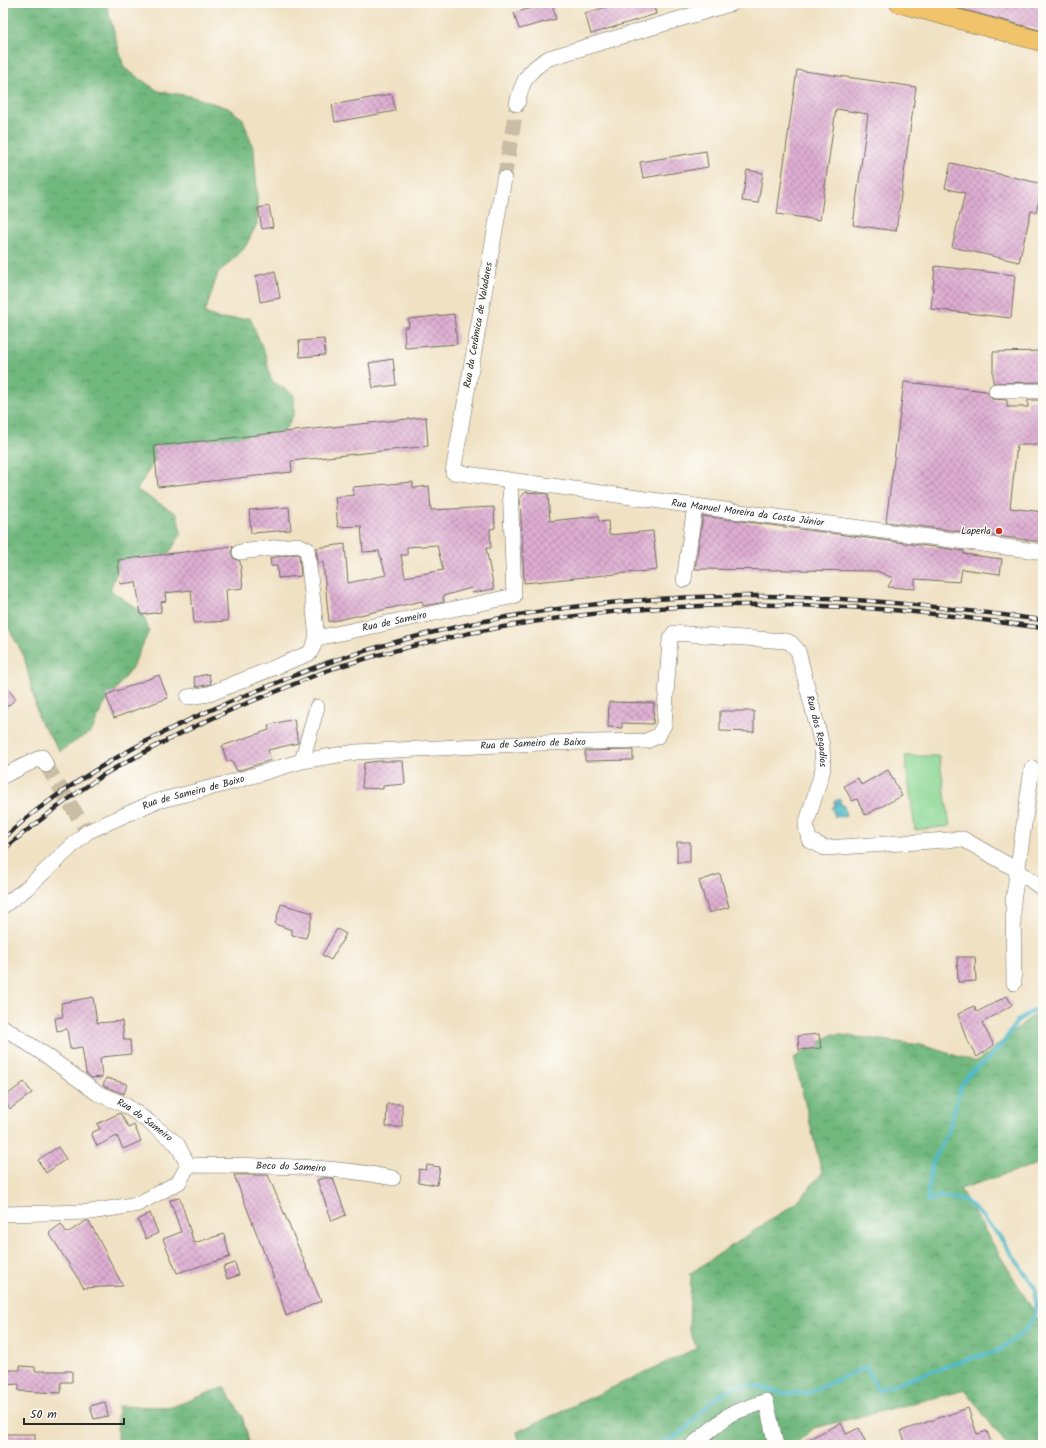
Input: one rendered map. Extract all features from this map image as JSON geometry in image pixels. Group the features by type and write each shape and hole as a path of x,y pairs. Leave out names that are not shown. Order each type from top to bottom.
{"main road":[{"path":"899,3 1043,42"}],"street":[{"path":"517,104 523,82 535,67 549,58 733,3"},
{"name":"Rua da Cerâmica de Valadares","path":"453,472 504,179"},
{"path":"996,391 1043,391"},
{"name":"Rua Manuel Moreira da Costa Júnior","path":"453,472 694,506 1043,552"},
{"name":"Rua de Sameiro","path":"317,638 514,596 510,481"},
{"path":"684,580 694,506"},
{"path":"188,697 209,694 310,654 317,638 307,548 298,545 240,552"},
{"name":"Rua de Sameiro de Baixo","path":"3,906 27,888 86,830 154,802 225,784 302,761 356,752 542,743 646,741 658,736 664,725 670,639 674,633"},
{"name":"Rua dos Regadios","path":"674,633 786,640 798,651 822,745 823,769 806,825 809,840 825,848 963,839 1017,870 1043,889"},
{"path":"302,761 317,707"},
{"path":"3,776 44,761"},
{"path":"1014,983 1013,902 1032,768"},
{"name":"Rua do Sameiro","path":"3,1027 47,1056 97,1093 124,1104 149,1122 177,1144 188,1165"},
{"path":"3,1214 91,1212 138,1204 179,1182 188,1165"},
{"name":"Beco do Sameiro","path":"188,1165 298,1167 362,1172 393,1178"},
{"path":"692,1445 730,1414 766,1401 776,1445"}],"green space":[{"path":"3,3 106,3 124,68 158,91 190,96 228,108 243,119 254,151 257,189 257,224 244,249 218,273 205,313 220,319 250,318 266,356 271,380 294,395 294,414 281,437 200,441 160,451 137,490 177,514 181,533 172,549 163,559 119,565 110,590 142,612 149,631 133,666 102,708 92,731 60,751 39,720 24,656 3,618"},
{"path":"905,756 939,756 950,826 915,830"},
{"path":"1043,1007 1043,1162 960,1189 1043,1327 1043,1445 1007,1445 965,1390 814,1428 794,1445 520,1445 517,1432 697,1348 689,1330 691,1275 689,1274 796,1203 822,1173 794,1058 833,1034 921,1045 977,1062"},
{"path":"224,1387 242,1416 250,1445 117,1445 118,1406 172,1407"}],"water":[{"path":"840,799 841,805 844,805 846,816 835,817 832,807 835,806 834,801"}],"building":[{"path":"552,3 556,19 519,29 514,13"},
{"path":"613,3 653,3 656,14 591,34 585,13 614,5"},
{"path":"1036,3 1043,5 1043,31 943,4"},
{"path":"797,70 916,87 896,231 853,225 868,114 836,109 820,220 777,214"},
{"path":"392,94 395,111 335,122 332,105"},
{"path":"706,151 708,167 643,178 640,162"},
{"path":"951,163 1043,184 1043,202 1039,201 1036,212 1031,211 1019,262 952,247 965,193 945,188"},
{"path":"747,170 763,173 758,203 742,201"},
{"path":"269,206 273,227 262,229 258,208"},
{"path":"935,266 1015,275 1011,318 931,309"},
{"path":"275,271 280,298 260,302 256,276"},
{"path":"454,314 457,344 405,348 404,327 409,327 408,319"},
{"path":"324,339 325,355 300,357 299,341"},
{"path":"1043,351 1043,382 993,383 993,352"},
{"path":"393,359 396,385 373,388 369,363"},
{"path":"904,382 987,391 992,399 1007,400 1007,407 1028,407 1028,400 1043,400 1043,445 1017,445 1010,508 1043,512 1043,542 886,522"},
{"path":"426,417 428,446 291,461 292,472 158,487 154,446"},
{"path":"413,482 413,488 429,486 431,510 494,507 495,528 490,529 491,548 486,548 494,589 472,593 471,588 443,596 444,602 423,606 422,601 329,622 323,562 318,563 316,548 345,544 348,583 386,575 379,551 363,552 361,526 338,527 335,497 354,495 353,487","holes":["437,545 443,570 405,577 401,555 407,555 407,547"]},
{"path":"526,492 548,494 550,521 598,516 599,522 608,521 609,535 653,531 657,570 524,583 520,498"},
{"path":"289,507 291,530 251,533 249,510"},
{"path":"703,516 964,551 964,554 1002,559 1000,574 962,569 960,582 915,579 915,589 888,587 893,578 877,571 695,569"},
{"path":"233,546 231,553 233,558 240,561 243,588 226,590 228,621 194,623 191,590 165,593 166,601 161,602 161,612 141,615 136,582 120,584 118,560"},
{"path":"297,554 299,555 301,576 278,578 277,566 271,566 270,558"},
{"path":"209,674 211,684 196,687 194,677"},
{"path":"159,675 168,698 114,718 106,695"},
{"path":"3,683 16,699 3,710"},
{"path":"609,702 654,703 653,724 622,723 622,728 608,727"},
{"path":"720,711 754,711 754,732 720,731"},
{"path":"294,719 298,743 268,750 271,760 237,771 232,760 227,762 222,746 269,730 268,725"},
{"path":"633,750 633,760 585,761 585,751"},
{"path":"379,761 403,761 405,784 383,786 383,789 362,788 364,763"},
{"path":"888,770 902,796 865,815 857,799 852,801 844,786 858,778 861,785"},
{"path":"677,842 690,842 690,862 677,862"},
{"path":"720,874 729,907 709,913 699,881"},
{"path":"281,904 313,913 306,938 292,935 292,930 275,924"},
{"path":"337,929 346,934 331,960 322,955"},
{"path":"957,957 975,957 976,981 958,982"},
{"path":"1007,996 1012,1005 982,1023 994,1045 977,1057 966,1038 958,1014 974,1006 977,1012"},
{"path":"93,997 97,1023 122,1021 124,1040 130,1040 131,1054 102,1057 100,1059 102,1077 92,1078 86,1073 82,1047 70,1049 67,1029 57,1031 55,1018 63,1017 61,1003"},
{"path":"819,1034 821,1048 799,1050 798,1036"},
{"path":"106,1078 127,1084 124,1094 103,1086"},
{"path":"24,1082 32,1093 10,1109 3,1098"},
{"path":"387,1104 402,1104 402,1127 386,1127"},
{"path":"120,1113 129,1128 134,1125 141,1141 123,1149 117,1136 97,1146 91,1133 100,1129 97,1124"},
{"path":"58,1147 66,1159 46,1173 38,1160"},
{"path":"427,1165 440,1167 437,1185 418,1182 419,1169 426,1170"},
{"path":"234,1175 268,1175 321,1301 286,1316 278,1289"},
{"path":"333,1178 346,1215 332,1221 317,1180"},
{"path":"180,1198 194,1243 224,1234 230,1257 177,1273 163,1239 181,1232 170,1200"},
{"path":"150,1213 158,1233 146,1239 138,1220"},
{"path":"86,1221 89,1221 123,1286 84,1288 49,1233 61,1224 67,1233"},
{"path":"235,1263 239,1275 227,1279 223,1267"},
{"path":"20,1366 35,1367 35,1371 72,1371 72,1382 61,1382 61,1393 19,1391 19,1384 3,1385 3,1370 20,1370"},
{"path":"105,1402 108,1416 94,1419 90,1406"},
{"path":"968,1408 977,1434 987,1431 992,1445 906,1445 901,1431"},
{"path":"841,1423 846,1434 859,1428 867,1445 797,1445"},
{"path":"3,1434 35,1434 35,1445 3,1445"}],"waterway":[{"path":"656,1445 682,1433 713,1400 734,1387 756,1386 782,1393 808,1393 866,1367 878,1390 971,1358 998,1351 1025,1331 1035,1317 1036,1289 1000,1237 966,1201 941,1196 927,1201 932,1164 948,1132 961,1086 969,1074 987,1060 1002,1045 1017,1021 1034,1010"}],"tunnel":[{"path":"504,179 517,104"},
{"path":"46,765 85,828"}],"railway":[{"path":"3,839 36,811 94,771 180,724 330,662 436,632 490,620 544,611 654,599 764,596 834,598 904,604 1043,620"},
{"path":"3,850 50,812 100,777 158,745 205,722 334,668 397,650 460,635 523,623 587,615 716,605 781,605 871,608 945,615 1043,628"}],"place":[{"name":"Laperla","path":"999,531"}]}
